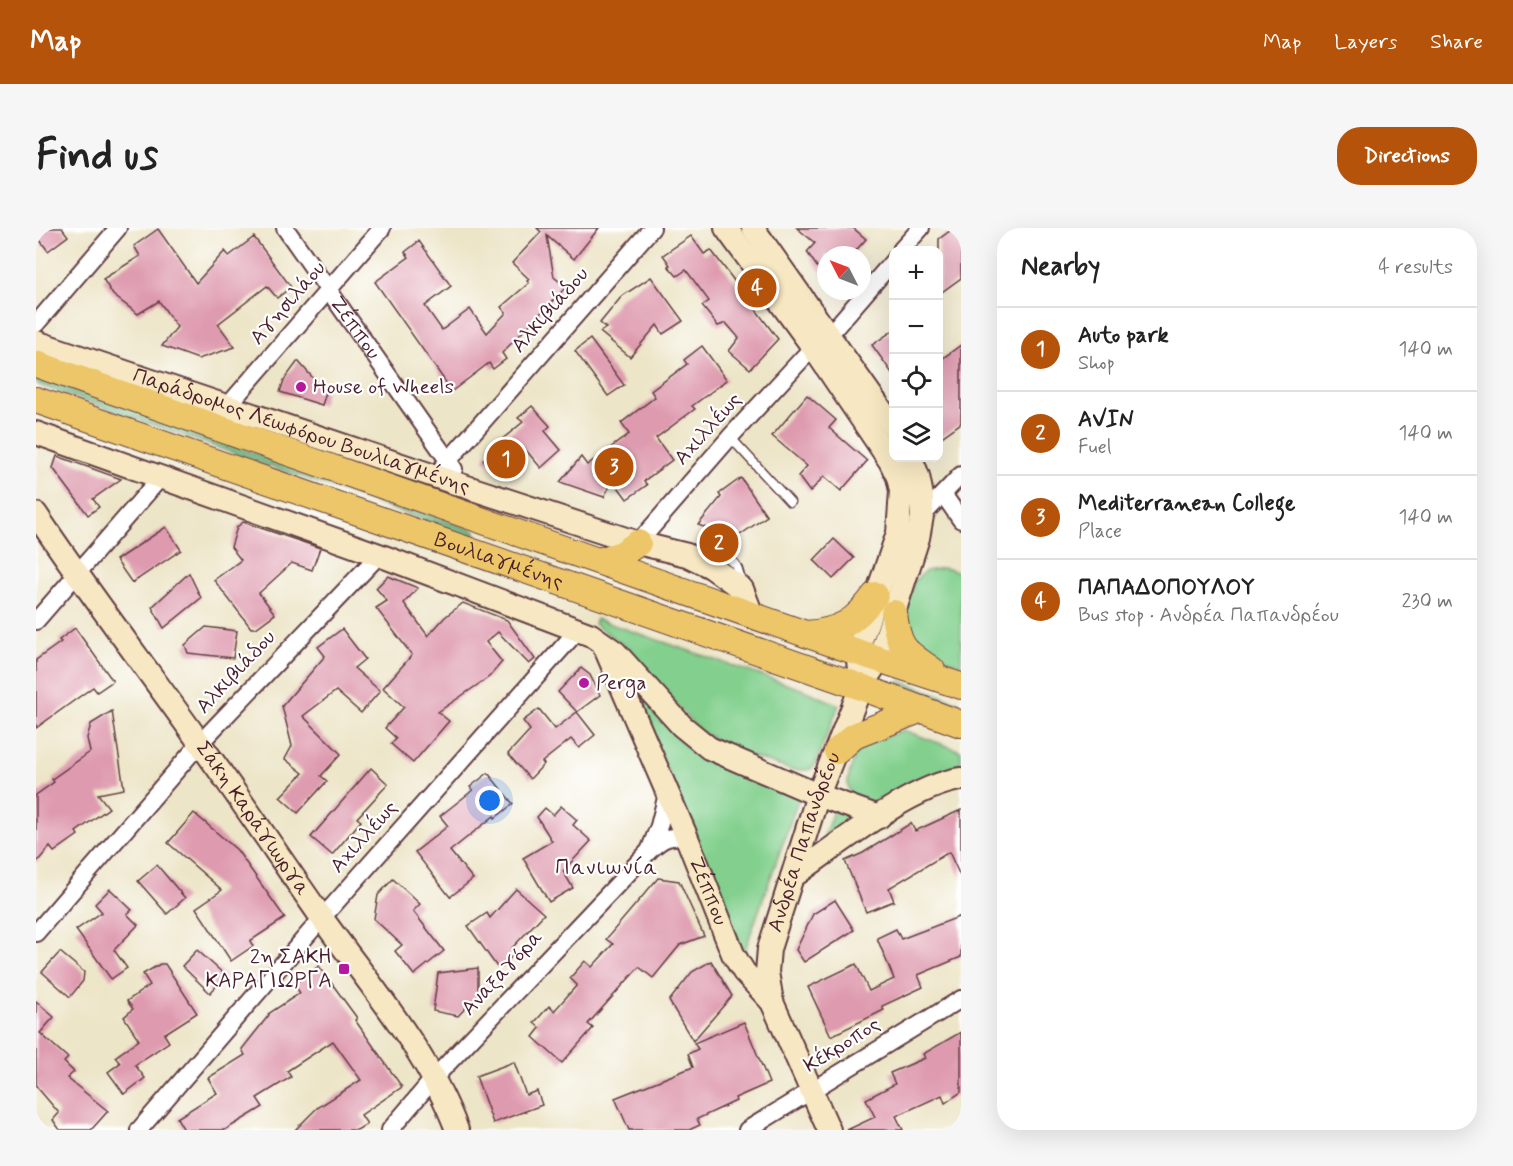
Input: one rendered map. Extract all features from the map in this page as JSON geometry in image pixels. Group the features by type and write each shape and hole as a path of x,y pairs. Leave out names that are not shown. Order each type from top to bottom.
{"main road":[{"name":"Βουλιαγμένης","path":"36,364 868,656 961,686"},
{"name":"Βουλιαγμένης","path":"36,400 961,723"},
{"path":"599,561 622,554 638,543"},
{"path":"805,634 829,630 852,621 861,614 875,595"},
{"path":"894,613 896,634 903,648 937,674 961,686"},
{"path":"837,751 854,736 922,709"}],"street":[{"path":"36,324 118,228"},
{"name":"Ζέππου","path":"285,228 329,291 442,468"},
{"name":"Αγησιλάου","path":"226,408 382,228"},
{"name":"Αλκιβιάδου","path":"442,468 652,228"},
{"name":"Ανδρέα Παπανδρέου","path":"726,228 889,422"},
{"name":"Ανδρέα Παπανδρέου","path":"753,228 890,461 902,491 898,533 875,595 868,656 861,687 818,795 769,949 767,972 772,1002"},
{"path":"905,246 921,228"},
{"name":"Αχιλλέως","path":"638,543 730,437 889,266"},
{"name":"Παράδρομος Λεωφόρου Βουλιαγμένης","path":"36,342 226,408 442,468 467,487 638,543 687,555 711,567 742,589 752,615"},
{"path":"36,433 379,555 578,630 604,644 625,661 682,726 709,748 818,795 879,817"},
{"name":"Ανδρέα Παπανδρέου","path":"868,656 894,613 918,538 922,516 920,486 912,462"},
{"path":"922,516 961,475"},
{"path":"36,621 161,477"},
{"path":"943,494 961,520"},
{"name":"Σάκη Καράγιωργα","path":"36,514 322,918 414,1043 434,1078 458,1130"},
{"name":"Αλκιβιάδου","path":"36,933 200,743 379,555"},
{"name":"Αχιλλέως","path":"139,1130 322,918 578,630"},
{"name":"Ζέππου","path":"604,644 687,838 733,954 744,972 772,1002 829,1130"},
{"path":"792,877 906,800 943,783 961,779"},
{"name":"Αναξαγόρα","path":"650,850 667,794"},
{"name":"Αναξαγόρα","path":"390,1130 434,1078 650,850 669,836 687,838"},
{"name":"Κέκροπος","path":"747,1130 961,999"}],"lane":[{"path":"730,437 790,502"}],"green space":[{"path":"36,376 476,531 474,538 36,384"},
{"path":"943,568 961,572 961,665 912,645 902,617 915,580 926,571"},
{"path":"596,619 801,689 839,705 814,767 808,770 791,770 732,750 700,731 632,651 594,624"},
{"path":"899,680 961,703 961,709 897,686"},
{"path":"639,689 687,746 720,764 801,792 744,955 653,735"},
{"path":"903,730 961,751 961,768 940,772 873,802 853,796 849,790 849,774 859,747"},
{"path":"834,808 863,818 822,843"}],"building":[{"path":"36,228 62,228 68,236 48,251 36,235"},
{"path":"537,228 599,228 574,259 547,236 554,277 566,287 502,353 506,359 493,369 489,363 452,391 375,282 409,257 405,252 419,241 451,286 425,306 442,330 470,309 487,333 506,313 501,307 529,283 527,281 529,279 512,263 541,232"},
{"path":"797,228 853,228 866,239 860,246 817,246 817,267 807,252 815,243"},
{"path":"954,228 961,228 961,278 943,291 943,246 939,246 939,239"},
{"path":"158,229 196,283 225,251 229,256 254,237 291,287 277,298 267,286 218,324 235,347 198,359 162,346 177,327 159,301 138,314 113,295 103,279 140,256 134,246"},
{"path":"691,236 704,254 711,250 778,339 750,369 729,351 739,338 726,323 718,326 702,306 709,301 686,270 677,276 668,266 670,265 663,255"},
{"path":"651,277 683,321 663,334 657,325 630,357 600,332 606,328 600,323 622,296"},
{"path":"889,333 889,369 872,345"},
{"path":"590,339 624,385 608,396 575,351"},
{"path":"961,345 961,423 943,436 943,408 943,358"},
{"path":"702,346 727,380 692,406 695,409 656,438 672,460 644,481 647,485 627,499 613,480 604,497 560,482 581,457 587,465 629,434 621,423 655,397 651,391 687,364 684,360"},
{"path":"298,361 326,393 322,405 280,392 284,380"},
{"path":"807,395 836,420 829,428 867,461 841,491 824,476 810,492 798,476 807,466 772,436"},
{"path":"532,406 550,426 545,431 561,450 541,468 525,449 522,472 483,460 500,441 523,422 518,418"},
{"path":"57,456 121,479 93,499 99,507 88,515 53,468"},
{"path":"741,478 767,516 737,537 731,535 725,550 708,547 715,531 698,525 721,497 719,494"},
{"path":"243,522 320,548 312,570 292,563 259,593 275,614 256,628 251,628 214,580 241,560 231,547 237,527"},
{"path":"166,527 181,550 132,583 116,560"},
{"path":"834,539 854,558 833,579 814,560"},
{"path":"189,573 201,598 164,628 152,607"},
{"path":"388,576 418,588 404,603 428,636 445,617 463,603 507,620 535,659 529,664 498,632 486,642 502,662 489,677 438,712 449,721 413,763 391,744 396,738 385,728 404,707 383,688 412,655 376,608 387,601 376,588"},
{"path":"206,627 237,631 233,658 188,653 185,645"},
{"path":"75,628 113,681 97,692 93,687 36,728 36,660 61,642 59,640"},
{"path":"342,629 365,659 354,668 380,691 361,713 336,691 303,716 341,754 321,776 327,781 298,813 280,797 303,773 285,759 292,746 282,706 325,656 318,647"},
{"path":"581,668 590,675 600,695 577,712 558,692"},
{"path":"539,709 555,729 577,712 595,735 579,748 571,739 542,762 544,764 530,779 508,754 530,730 523,721"},
{"path":"112,711 124,789 98,794 109,808 76,832 78,835 54,852 50,847 36,863 36,795 54,782 52,779 90,752 87,738 91,724"},
{"path":"371,768 388,784 357,818 361,821 332,855 311,837"},
{"path":"488,773 513,804 450,851 473,879 450,897 415,852 448,826 440,816 473,790 470,787"},
{"path":"561,806 577,820 573,825 591,841 563,871 573,888 549,902 523,858 552,841 537,817 545,808 553,815"},
{"path":"961,810 961,878 949,852 889,888 894,901 866,912 845,861 863,853 911,823 915,831"},
{"path":"194,813 237,850 285,918 250,941 253,946 231,961 196,908 222,890 168,843"},
{"path":"157,865 185,898 167,914 138,881"},
{"path":"658,878 679,881 704,936 680,945 653,978 639,967 588,1024 593,1028 562,1063 533,1037 540,1028 534,1023 549,1006 554,1011 577,985 570,978 585,961 592,967 613,944 606,939"},
{"path":"393,879 420,904 413,911 444,951 414,975 395,951 402,945 374,919 378,895"},
{"path":"110,889 132,910 127,914 138,925 114,950 127,968 111,979 76,930 102,912 95,904"},
{"path":"516,889 544,914 512,948 515,952 503,967 497,967 468,926 487,913 490,918"},
{"path":"835,900 854,930 804,962 796,950 813,914"},
{"path":"961,916 961,957 918,975 923,987 882,1006 884,1010 831,1036 808,987 856,964 869,991 894,979 877,938 896,929 901,939"},
{"path":"197,950 226,976 210,993 182,966"},
{"path":"60,952 84,972 83,981 70,997 42,972"},
{"path":"711,961 732,996 693,1041 669,1001 692,972"},
{"path":"160,964 165,964 197,1013 164,1034 169,1042 135,1065 145,1078 124,1094 108,1072 120,1063 115,1057 139,1040 124,1017 133,1009 127,1001 150,985 143,974"},
{"path":"319,966 357,1018 355,1020 402,1087 361,1115 367,1124 357,1130 295,1130 317,1108 361,1080 333,1041 287,1071 291,1077 257,1098 263,1107 225,1130 184,1130 177,1118 217,1093 208,1078 245,1055 242,1049 268,1014 300,993 294,984"},
{"path":"478,968 478,995 458,1016 433,1011 438,973"},
{"path":"36,1001 54,1017 40,1033 68,1058 64,1062 74,1072 67,1078 108,1111 91,1130 60,1130 53,1120 59,1113 36,1086"},
{"path":"744,1022 769,1083 697,1119 700,1125 689,1130 629,1130 615,1098 693,1067 688,1054 698,1049 694,1043"},
{"path":"961,1032 961,1092 945,1103 942,1095 896,1116 903,1130 847,1130 875,1117 866,1099 895,1084 890,1073 925,1058 923,1054"},
{"path":"514,1062 526,1095 537,1091 542,1105 493,1123 476,1076"}],"place":[{"name":"ΠΑΠΑΔΟΠΟΥΛΟΥ","path":"757,288"},
{"name":"House of Wheels","path":"301,387"},
{"name":"Auto park","path":"506,459"},
{"name":"Mediterranean College","path":"614,467"},
{"name":"AVIN","path":"719,543"},
{"name":"Perga","path":"584,683"},
{"name":"2η ΣΑΚΗ ΚΑΡΑΓΙΩΡΓΑ","path":"344,969"}],"district":[{"name":"Πανιωνία","path":"607,868"}]}
